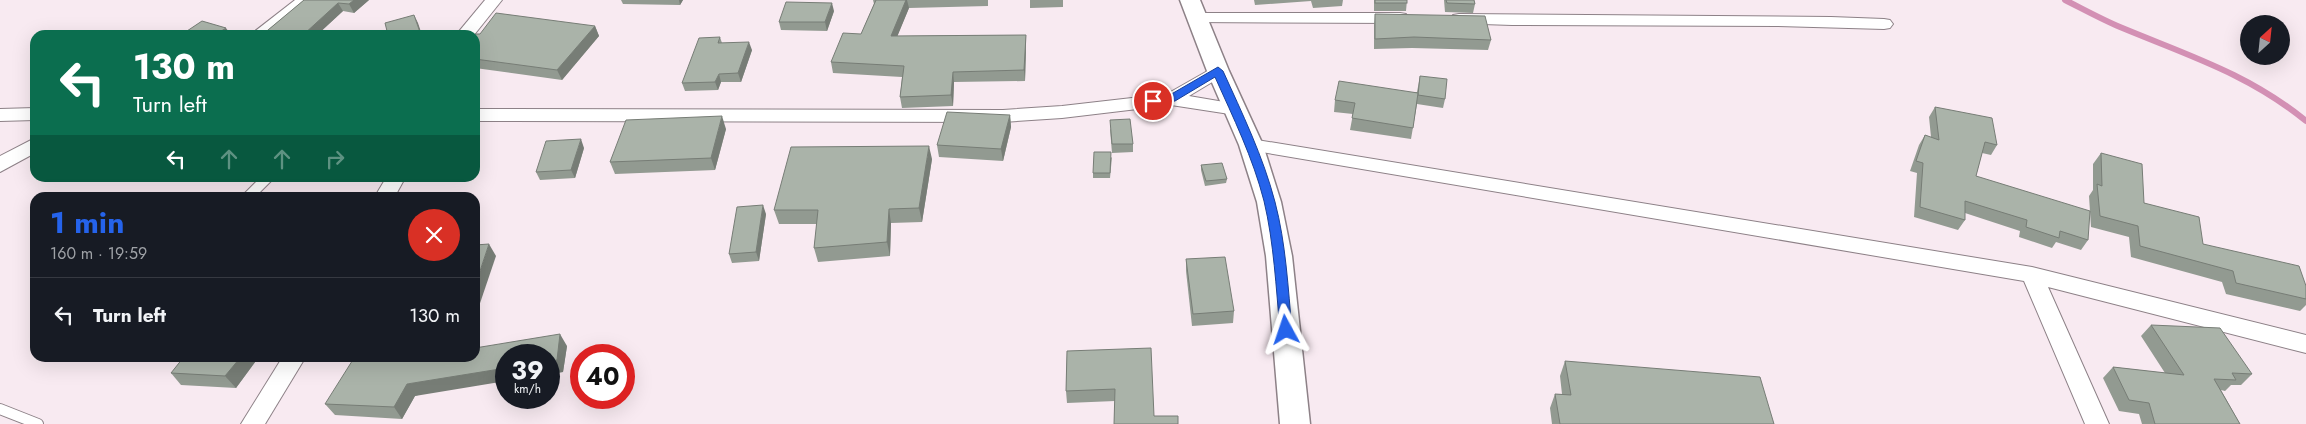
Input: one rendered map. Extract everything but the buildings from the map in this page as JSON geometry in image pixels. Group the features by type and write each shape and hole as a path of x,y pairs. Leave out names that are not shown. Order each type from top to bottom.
{"street":[{"path":"266,30 306,0"},
{"path":"469,30 494,0"},
{"path":"1295,424 1279,256 1269,202 1251,145 1218,71 1194,9 1421,18"},
{"path":"1441,19 1571,22 1783,20 1884,24"},
{"path":"1171,99 1218,71"},
{"path":"480,115 1003,116 1062,112 1171,99 1236,109"},
{"path":"0,115 30,114"},
{"path":"1251,145 2032,274 2306,344"},
{"path":"0,165 30,147"},
{"path":"2032,274 2097,424"},
{"path":"253,424 292,362"}],"lane":[{"path":"253,192 263,182"},
{"path":"0,409 38,424"}],"waterway":[{"path":"2065,0 2113,24 2240,78 2262,90 2306,121"}],"route":[{"path":"1153,101 1171,99 1218,71 1251,145 1269,202 1279,256 1286,330"}]}
